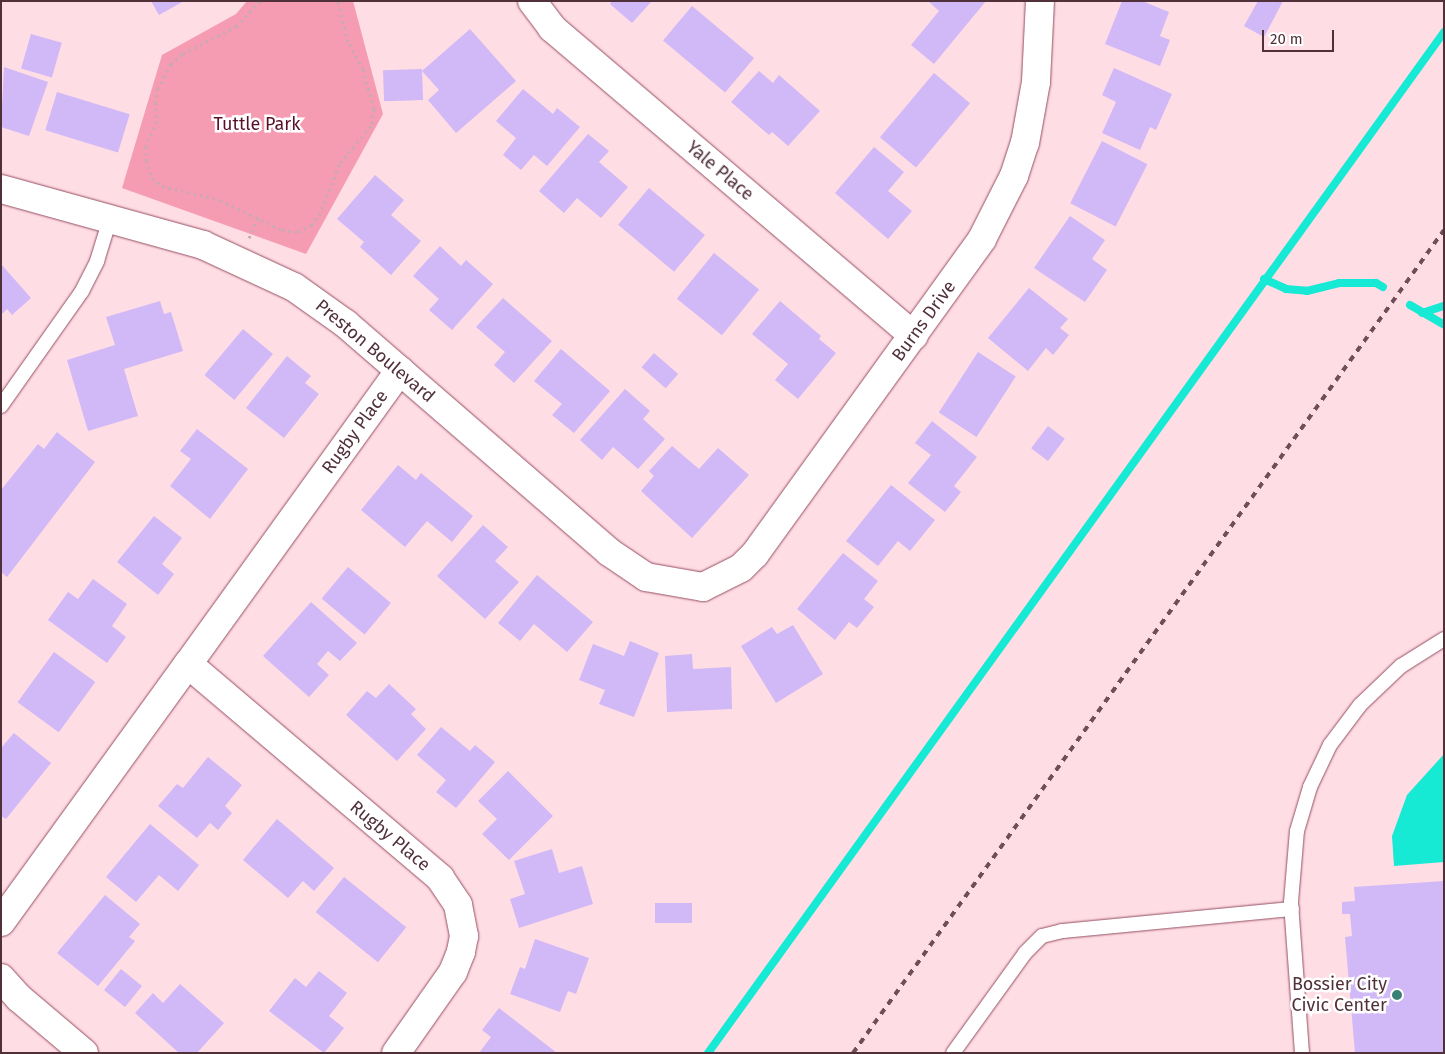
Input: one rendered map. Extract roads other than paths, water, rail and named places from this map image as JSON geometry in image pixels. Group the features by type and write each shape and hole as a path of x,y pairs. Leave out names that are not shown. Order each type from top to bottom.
{"street":[{"name":"Yale Place","path":"532,1 552,28 914,336"},
{"name":"Burns Drive","path":"703,587 736,572 755,554 914,336 982,238 1014,176 1026,143 1034,100 1040,1"},
{"name":"Preston Boulevard","path":"1,190 203,245 294,286 346,324 609,552 646,577 703,587"},
{"name":"Rugby Place","path":"1,922 400,370"},
{"name":"Rugby Place","path":"188,664 440,878 458,905 464,936 461,952 453,972 396,1053"},
{"path":"1,978 19,998 84,1053"}],"lane":[{"path":"1,406 82,291 97,261 110,219"},
{"path":"1302,1053 1292,909 1298,831 1310,787 1330,745 1377,686 1401,666 1444,639"},
{"path":"954,1053 1025,953 1042,936 1062,931 1292,909"}],"waterway":[{"path":"708,1053 1444,32"},
{"path":"1264,279 1286,289 1307,291 1339,283 1376,283 1383,287"},
{"path":"1410,305 1444,325"},
{"path":"1422,313 1444,306"}],"railway":[{"path":"853,1053 1444,230"}],"place":[{"name":"Bossier City Civic Center","path":"1397,995"}],"park label":[{"name":"Tuttle Park","path":"257,124"}]}
